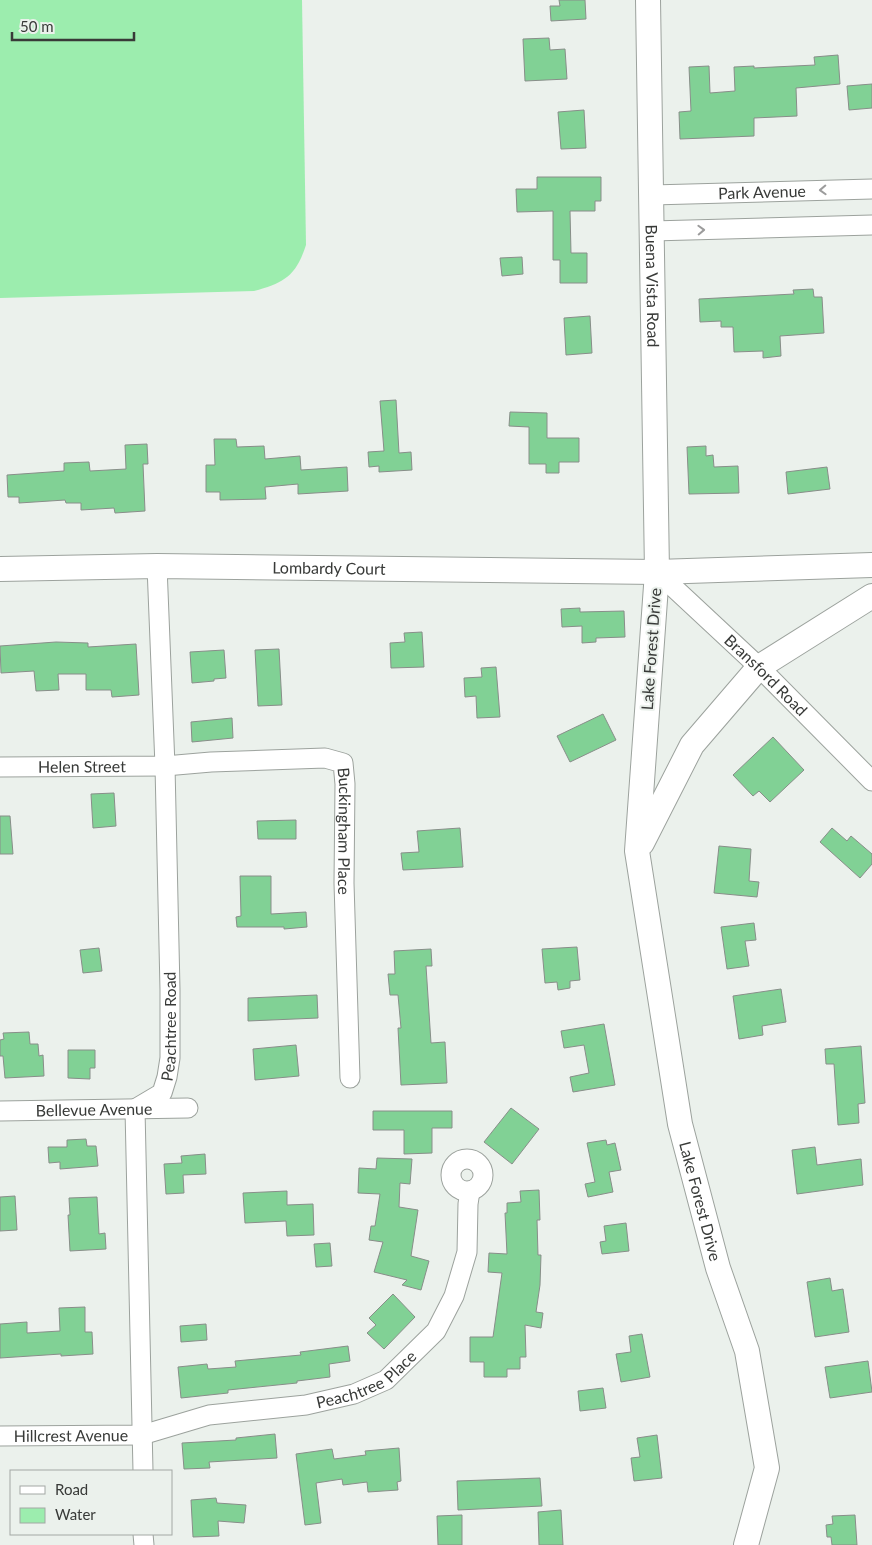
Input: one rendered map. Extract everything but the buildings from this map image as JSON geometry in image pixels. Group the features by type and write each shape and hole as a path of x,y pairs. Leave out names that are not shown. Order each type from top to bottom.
{"street":[{"name":"Buena Vista Road","path":"648,0 656,572"},
{"name":"Park Avenue","path":"652,195 872,189"},
{"path":"652,231 872,225"},
{"name":"Lombardy Court","path":"0,569 157,566 656,572"},
{"name":"Peachtree Road","path":"135,1109 162,1093 168,1077 170,1058 165,766 157,566"},
{"name":"Lake Forest Drive","path":"746,1545 767,1468 747,1351 718,1268 680,1124 638,851 656,572 872,566"},
{"name":"Bransford Road","path":"656,572 759,667 872,781"},
{"path":"638,851 692,745 759,667 872,596"},
{"name":"Buckingham Place","path":"165,766 211,762 325,758 343,763 345,784 344,883 350,1078"},
{"name":"Helen Street","path":"0,767 165,766"},
{"name":"Bellevue Avenue","path":"0,1111 188,1108"},
{"path":"135,1109 142,1470"},
{"name":"Peachtree Place","path":"142,1435 209,1415 306,1405 354,1394 386,1380 436,1332 454,1296 467,1252 470,1191"},
{"name":"Hillcrest Avenue","path":"0,1436 142,1435"}],"water":[{"path":"0,0 302,0 306,245 298,264 288,277 273,285 254,291 0,298"}]}
